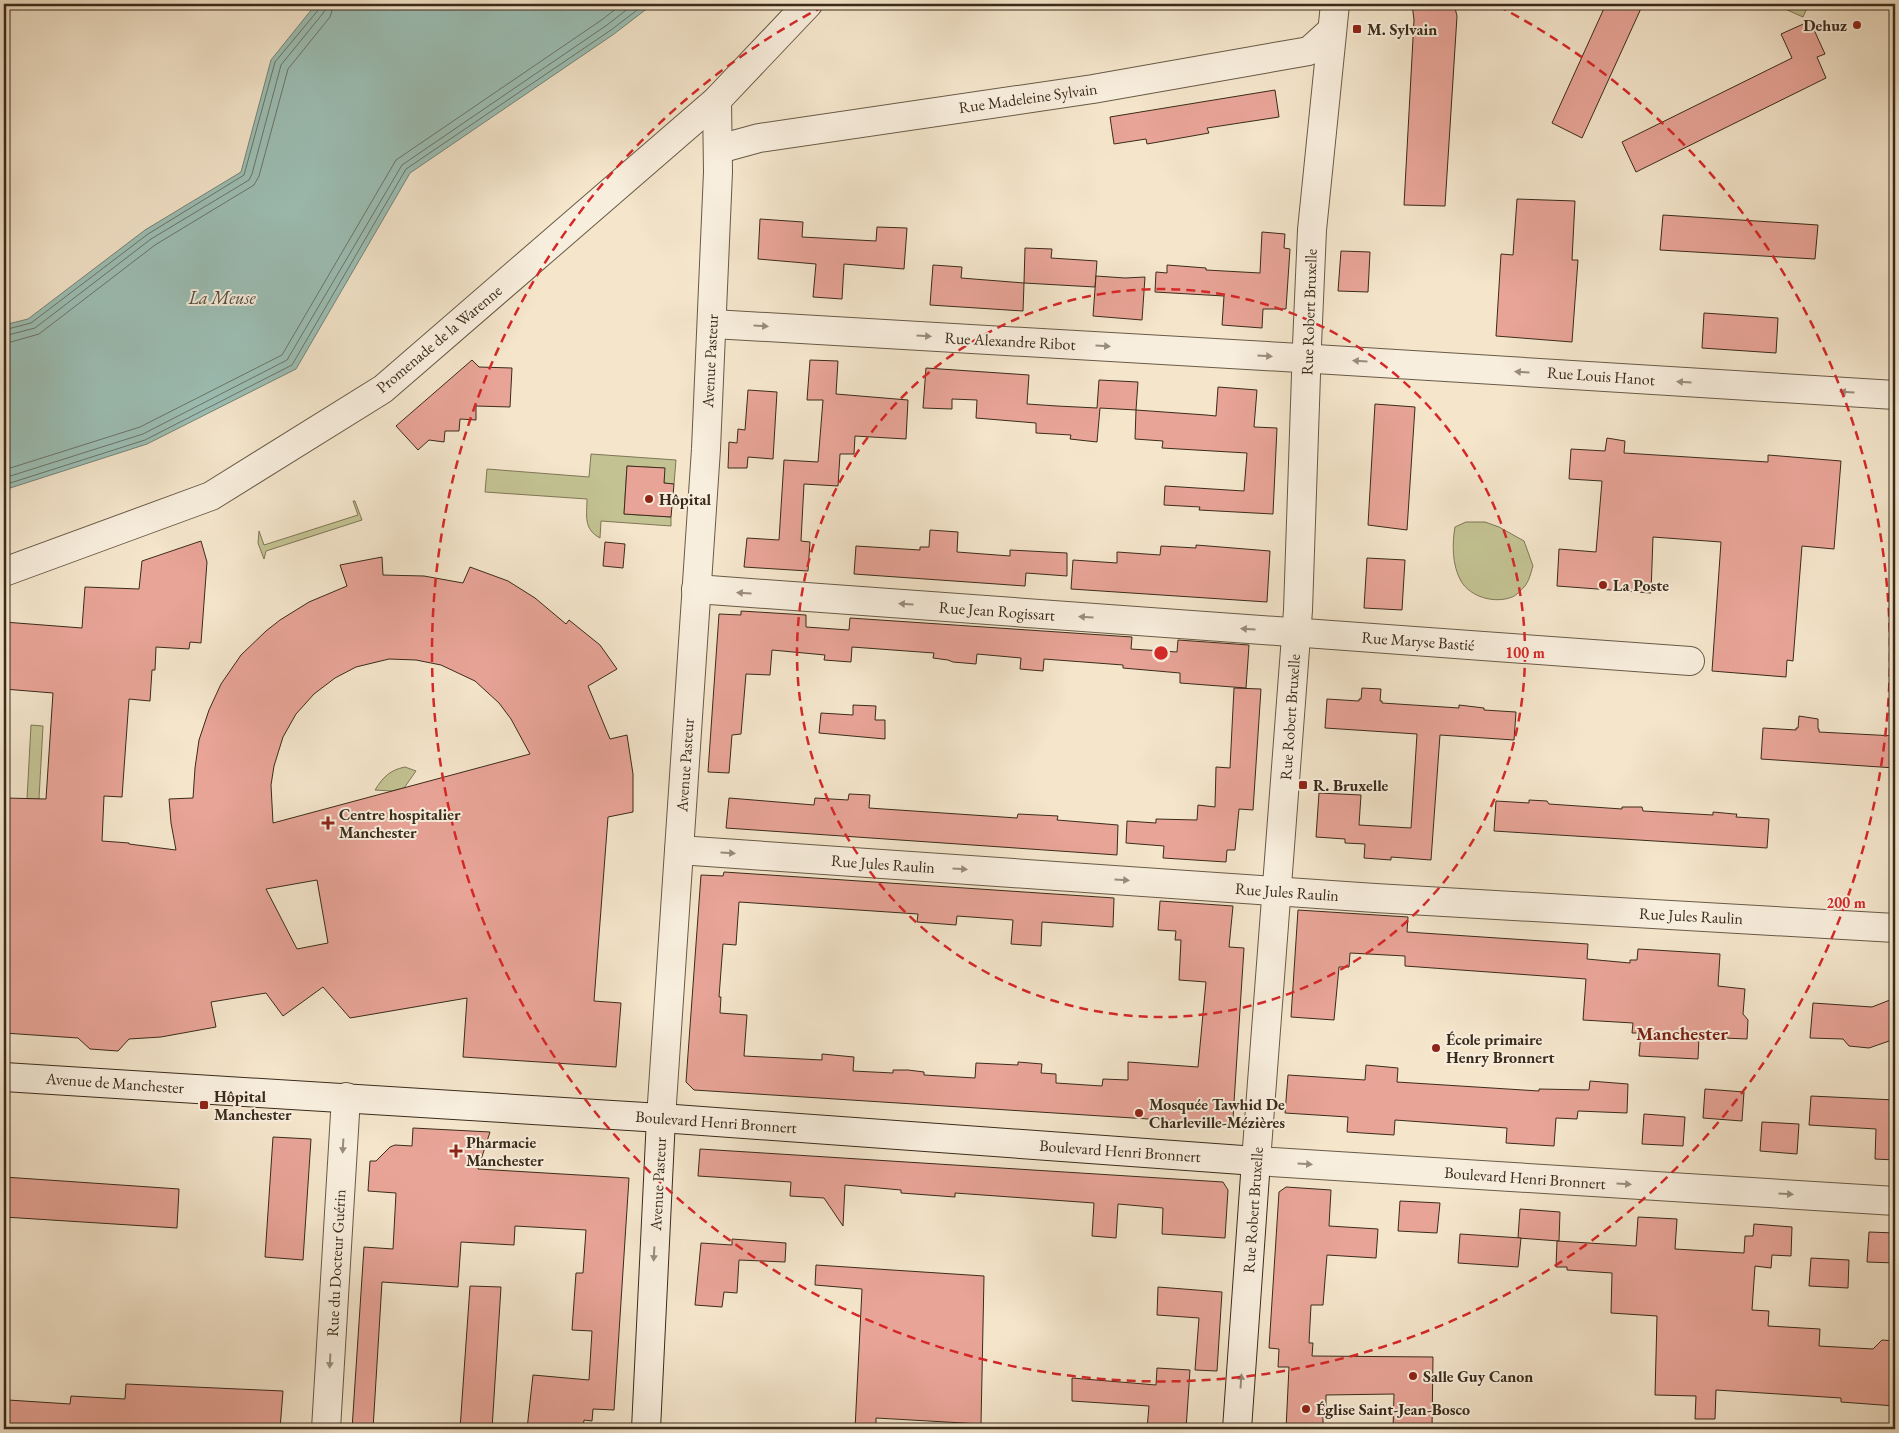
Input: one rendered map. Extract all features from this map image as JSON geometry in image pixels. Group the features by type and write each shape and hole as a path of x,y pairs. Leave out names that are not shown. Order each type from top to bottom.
{"street":[{"name":"Promenade de la Warenne","path":"4,572 211,496 383,389 717,100 808,4"},
{"name":"Rue Robert Bruxelle","path":"1238,1429 1256,1160 1297,632 1312,230 1335,4"},
{"name":"Rue Madeleine Sylvain","path":"718,149 759,138 1093,89 1286,56 1309,50 1331,31"},
{"name":"Avenue Pasteur","path":"646,1429 661,1118 713,324 718,149 717,100"},
{"name":"Rue Alexandre Ribot","path":"713,324 1307,358"},
{"name":"Rue Louis Hanot","path":"1307,358 1895,395"},
{"name":"Rue Jean Rogissart","path":"696,589 1297,632"},
{"name":"Rue Maryse Bastié","path":"1297,632 1690,661"},
{"name":"Rue Jules Raulin","path":"679,850 1277,891 1895,928"},
{"name":"Avenue de Manchester","path":"4,1077 346,1097"},
{"name":"Boulevard Henri Bronnert","path":"346,1097 1256,1160 1895,1201"},
{"name":"Rue du Docteur Guérin","path":"326,1429 346,1097"}],"shaded area":[{"path":"1774,4 1809,4 1803,17"},
{"path":"591,454 676,460 674,484 664,483 664,468 627,466 624,514 671,517 671,526 601,521 600,538 588,526 587,499 485,492 487,469 589,477"},
{"path":"353,501 355,501 362,520 266,551 264,559 258,543 259,531 264,545 358,515"},
{"path":"1466,522 1485,522 1499,527 1524,541 1533,566 1530,577 1524,587 1512,597 1498,600 1484,598 1470,591 1461,581 1454,561 1453,540 1455,527"},
{"path":"31,725 43,726 39,799 27,799"},
{"path":"405,767 416,771 404,788 392,791 375,790 387,775"}],"water":[{"name":"La Meuse","path":"316,4 653,4 614,34 410,173 296,369 147,444 4,490 4,325 28,319 145,230 241,172 271,60"}],"building":[{"path":"1412,4 1454,4 1457,16 1445,206 1404,205 1414,20"},
{"path":"1606,4 1643,4 1582,138 1552,123"},
{"path":"1810,21 1825,54 1817,57 1826,78 1636,172 1622,142 1792,58 1781,34"},
{"path":"1275,90 1279,117 1207,128 1209,133 1147,144 1146,139 1114,144 1110,117"},
{"path":"1517,199 1575,201 1572,260 1578,260 1572,342 1496,336 1501,254 1513,255"},
{"path":"1663,215 1818,225 1815,259 1660,250"},
{"path":"760,219 803,222 802,237 876,241 877,227 907,228 904,269 844,264 842,299 813,297 816,264 758,259"},
{"path":"1262,232 1285,234 1284,248 1290,249 1286,309 1263,309 1262,328 1222,325 1224,296 1155,292 1156,272 1167,273 1167,265 1206,268 1206,270 1260,273"},
{"path":"1025,248 1052,249 1051,258 1097,261 1095,287 1024,283"},
{"path":"1341,251 1370,252 1368,292 1338,291"},
{"path":"933,265 962,267 961,278 1024,283 1023,311 930,305"},
{"path":"1096,276 1145,277 1142,320 1093,316"},
{"path":"1704,313 1778,318 1776,353 1702,348"},
{"path":"472,360 479,367 512,368 510,407 476,406 476,420 460,419 459,431 445,431 444,442 429,440 418,450 396,426"},
{"path":"810,360 838,361 836,394 908,400 906,439 855,436 854,454 840,454 838,486 804,484 801,541 810,542 808,571 744,567 747,538 779,540 784,460 818,462 823,400 807,400"},
{"path":"926,368 1029,375 1027,404 1057,406 1097,408 1099,380 1138,382 1136,410 1100,408 1097,442 1070,439 1071,435 1036,433 1036,423 976,418 977,400 952,399 952,409 923,408"},
{"path":"1218,387 1257,390 1254,427 1277,428 1273,514 1199,510 1200,507 1164,505 1165,486 1244,491 1247,453 1162,448 1163,441 1135,439 1136,410 1216,416"},
{"path":"748,390 777,392 773,459 748,457 747,468 728,468 729,442 737,443 738,429 745,430"},
{"path":"1375,404 1415,407 1407,530 1368,525"},
{"path":"1607,438 1625,441 1624,453 1768,462 1768,455 1841,461 1834,549 1802,546 1793,661 1787,660 1786,677 1712,671 1721,542 1653,537 1651,593 1557,586 1559,549 1596,552 1602,481 1569,479 1571,449 1605,451"},
{"name":"Hôpital","path":"627,466 665,468 664,483 674,484 671,517 624,514"},
{"path":"930,530 958,532 957,552 1010,556 1010,550 1067,553 1067,576 1026,573 1025,586 854,574 856,546 920,550 920,547 929,547"},
{"path":"201,541 207,562 201,643 190,642 189,649 156,647 155,670 152,670 150,701 129,699 122,797 104,796 102,841 176,850 169,799 193,798 199,740 209,710 221,684 241,655 280,620 309,602 347,586 340,565 382,557 383,575 424,576 463,583 470,567 508,581 535,598 566,624 569,620 600,645 617,669 588,686 610,739 627,735 633,774 633,812 608,817 594,1001 621,1003 616,1067 463,1057 467,998 350,1018 323,987 283,1016 266,993 211,1002 216,1027 161,1037 129,1039 118,1051 90,1049 78,1038 4,1033 5,798 46,799 53,693 4,689 4,622 82,628 85,587 139,589 142,561","holes":["389,659 416,660 441,665 475,681 499,703 511,719 530,754 273,823 271,785 274,766 283,737 296,714 314,694 335,678 356,667","317,880 328,943 297,949 266,889"]},
{"path":"605,542 625,544 623,568 603,566"},
{"path":"1196,545 1270,551 1267,602 1071,589 1073,560 1117,563 1117,552 1160,555 1161,546 1196,548"},
{"path":"1367,558 1405,560 1402,610 1364,608"},
{"path":"741,611 806,615 806,627 849,630 850,618 1132,637 1131,649 1177,652 1178,640 1249,645 1246,688 1180,683 1180,673 1123,668 1123,665 1044,659 1043,671 1020,669 1021,658 977,654 976,664 933,658 934,653 852,647 851,662 824,660 825,655 772,650 770,675 746,674 741,734 732,735 729,773 708,772 719,614 741,615"},
{"path":"1234,688 1261,689 1253,810 1239,809 1235,850 1227,850 1226,862 1163,858 1164,846 1126,843 1127,821 1156,823 1156,819 1197,820 1198,805 1215,807 1216,767 1230,768"},
{"path":"1362,688 1381,689 1380,701 1382,703 1459,708 1459,705 1484,708 1484,710 1516,712 1514,740 1440,735 1431,860 1391,857 1391,860 1364,858 1365,844 1345,843 1345,839 1316,837 1319,793 1361,795 1359,825 1411,828 1417,734 1325,728 1327,699 1359,701"},
{"path":"853,705 876,706 875,720 885,720 885,739 819,733 821,713 853,715"},
{"path":"1799,716 1818,719 1819,732 1895,736 1895,768 1761,759 1763,728 1796,730 1798,728"},
{"path":"849,794 870,795 869,808 1017,818 1018,814 1058,816 1057,820 1118,825 1117,855 726,828 729,798 814,805 815,798 848,800"},
{"path":"1529,800 1547,801 1549,804 1622,809 1622,807 1642,807 1643,811 1713,815 1713,812 1737,814 1736,817 1769,819 1767,848 1494,831 1496,801 1529,803"},
{"path":"724,872 1114,898 1113,927 1042,922 1041,946 1011,944 1013,920 957,916 956,925 917,922 918,914 739,902 736,945 723,944 719,997 721,997 720,1013 747,1015 744,1056 822,1060 822,1054 854,1057 853,1071 893,1073 893,1070 908,1070 924,1072 924,1075 975,1078 976,1063 1018,1065 1018,1062 1042,1064 1041,1073 1056,1074 1056,1083 1102,1086 1103,1079 1128,1080 1128,1062 1198,1067 1206,982 1179,980 1181,940 1175,940 1176,931 1158,930 1160,901 1233,906 1229,947 1244,948 1233,1118 1227,1124 694,1090 686,1082 701,875 723,876"},
{"path":"1298,910 1408,917 1407,932 1588,944 1587,959 1630,963 1630,960 1637,960 1638,949 1720,954 1718,986 1745,989 1743,1014 1748,1020 1747,1039 1699,1037 1698,1059 1639,1056 1641,1033 1632,1033 1633,1023 1583,1020 1586,979 1405,966 1405,956 1350,953 1349,967 1339,967 1334,1020 1291,1017"},
{"path":"1895,998 1895,1039 1869,1048 1849,1046 1843,1039 1810,1038 1813,1003 1872,1007"},
{"path":"1366,1065 1398,1068 1397,1082 1539,1091 1539,1089 1589,1090 1590,1081 1628,1084 1627,1113 1578,1111 1577,1119 1556,1118 1554,1146 1506,1143 1507,1128 1395,1120 1394,1135 1347,1132 1348,1117 1285,1113 1288,1075 1365,1080"},
{"path":"1705,1089 1744,1092 1742,1121 1703,1118"},
{"path":"1811,1096 1895,1100 1895,1160 1875,1159 1876,1129 1809,1125"},
{"path":"1644,1114 1685,1117 1683,1146 1642,1144"},
{"path":"1762,1122 1799,1124 1797,1154 1760,1151"},
{"path":"413,1128 490,1132 478,1169 629,1178 614,1410 593,1409 592,1421 584,1420 583,1429 527,1429 533,1375 589,1380 592,1331 572,1330 576,1273 583,1273 586,1230 515,1226 514,1245 461,1242 458,1287 382,1282 373,1429 352,1429 364,1247 393,1249 396,1193 368,1191 370,1161 376,1161 390,1147 395,1145 412,1146"},
{"path":"273,1137 311,1139 303,1260 265,1257"},
{"path":"700,1149 1223,1182 1228,1190 1225,1238 1162,1234 1163,1208 1118,1204 1116,1238 1092,1236 1094,1203 955,1193 955,1197 901,1193 901,1190 845,1185 843,1226 824,1198 790,1196 791,1182 698,1176"},
{"path":"4,1177 179,1189 177,1228 4,1217"},
{"path":"1286,1187 1331,1190 1329,1226 1378,1229 1376,1258 1327,1255 1323,1305 1311,1305 1309,1343 1313,1343 1312,1356 1433,1357 1432,1429 1393,1429 1394,1394 1326,1395 1326,1416 1323,1416 1323,1429 1286,1429 1289,1367 1278,1367 1279,1349 1269,1348 1279,1192"},
{"path":"1400,1201 1440,1203 1437,1233 1398,1231"},
{"path":"1520,1209 1560,1212 1559,1241 1518,1238"},
{"path":"1638,1217 1677,1219 1675,1249 1744,1253 1745,1236 1753,1236 1754,1224 1792,1227 1791,1256 1772,1255 1771,1268 1755,1266 1752,1310 1769,1311 1768,1326 1820,1329 1819,1346 1873,1349 1882,1340 1895,1341 1895,1406 1841,1402 1841,1398 1716,1390 1715,1419 1695,1419 1696,1396 1655,1395 1657,1316 1611,1313 1612,1273 1567,1270 1567,1267 1556,1267 1557,1241 1636,1246"},
{"path":"1869,1232 1895,1233 1895,1263 1867,1262"},
{"path":"1460,1234 1521,1238 1518,1267 1458,1263"},
{"path":"732,1239 786,1243 785,1262 739,1260 737,1293 724,1292 722,1307 695,1305 701,1243 732,1245"},
{"path":"1811,1258 1849,1260 1848,1288 1809,1286"},
{"path":"816,1265 984,1276 981,1424 876,1418 876,1429 855,1429 862,1289 815,1285"},
{"path":"470,1286 501,1287 492,1429 460,1429"},
{"path":"1158,1287 1222,1292 1217,1371 1195,1370 1199,1318 1157,1315"},
{"path":"1157,1368 1190,1370 1186,1429 1147,1429 1149,1406 1072,1401 1072,1378 1156,1385"},
{"path":"126,1384 283,1391 280,1429 97,1429 69,1427 68,1429 4,1429 4,1408 7,1408 8,1400 70,1404 71,1396 125,1399"}],"place":[{"name":"Dehuz","path":"1857,25"},
{"name":"M. Sylvain","path":"1357,29"},
{"name":"Hôpital","path":"649,499"},
{"name":"La Poste","path":"1603,585"},
{"name":"R. Bruxelle","path":"1303,785"},
{"name":"Centre hospitalier Manchester","path":"328,823"},
{"name":"École primaire Henry Bronnert","path":"1436,1048"},
{"name":"Hôpital Manchester","path":"204,1105"},
{"name":"Mosquée Tawhid De Charleville-Mézières","path":"1139,1113"},
{"name":"Pharmacie Manchester","path":"456,1151"},
{"name":"Salle Guy Canon","path":"1413,1376"},
{"name":"Église Saint-Jean-Bosco","path":"1306,1409"}],"district":[{"name":"Manchester","path":"1682,1033"}]}
